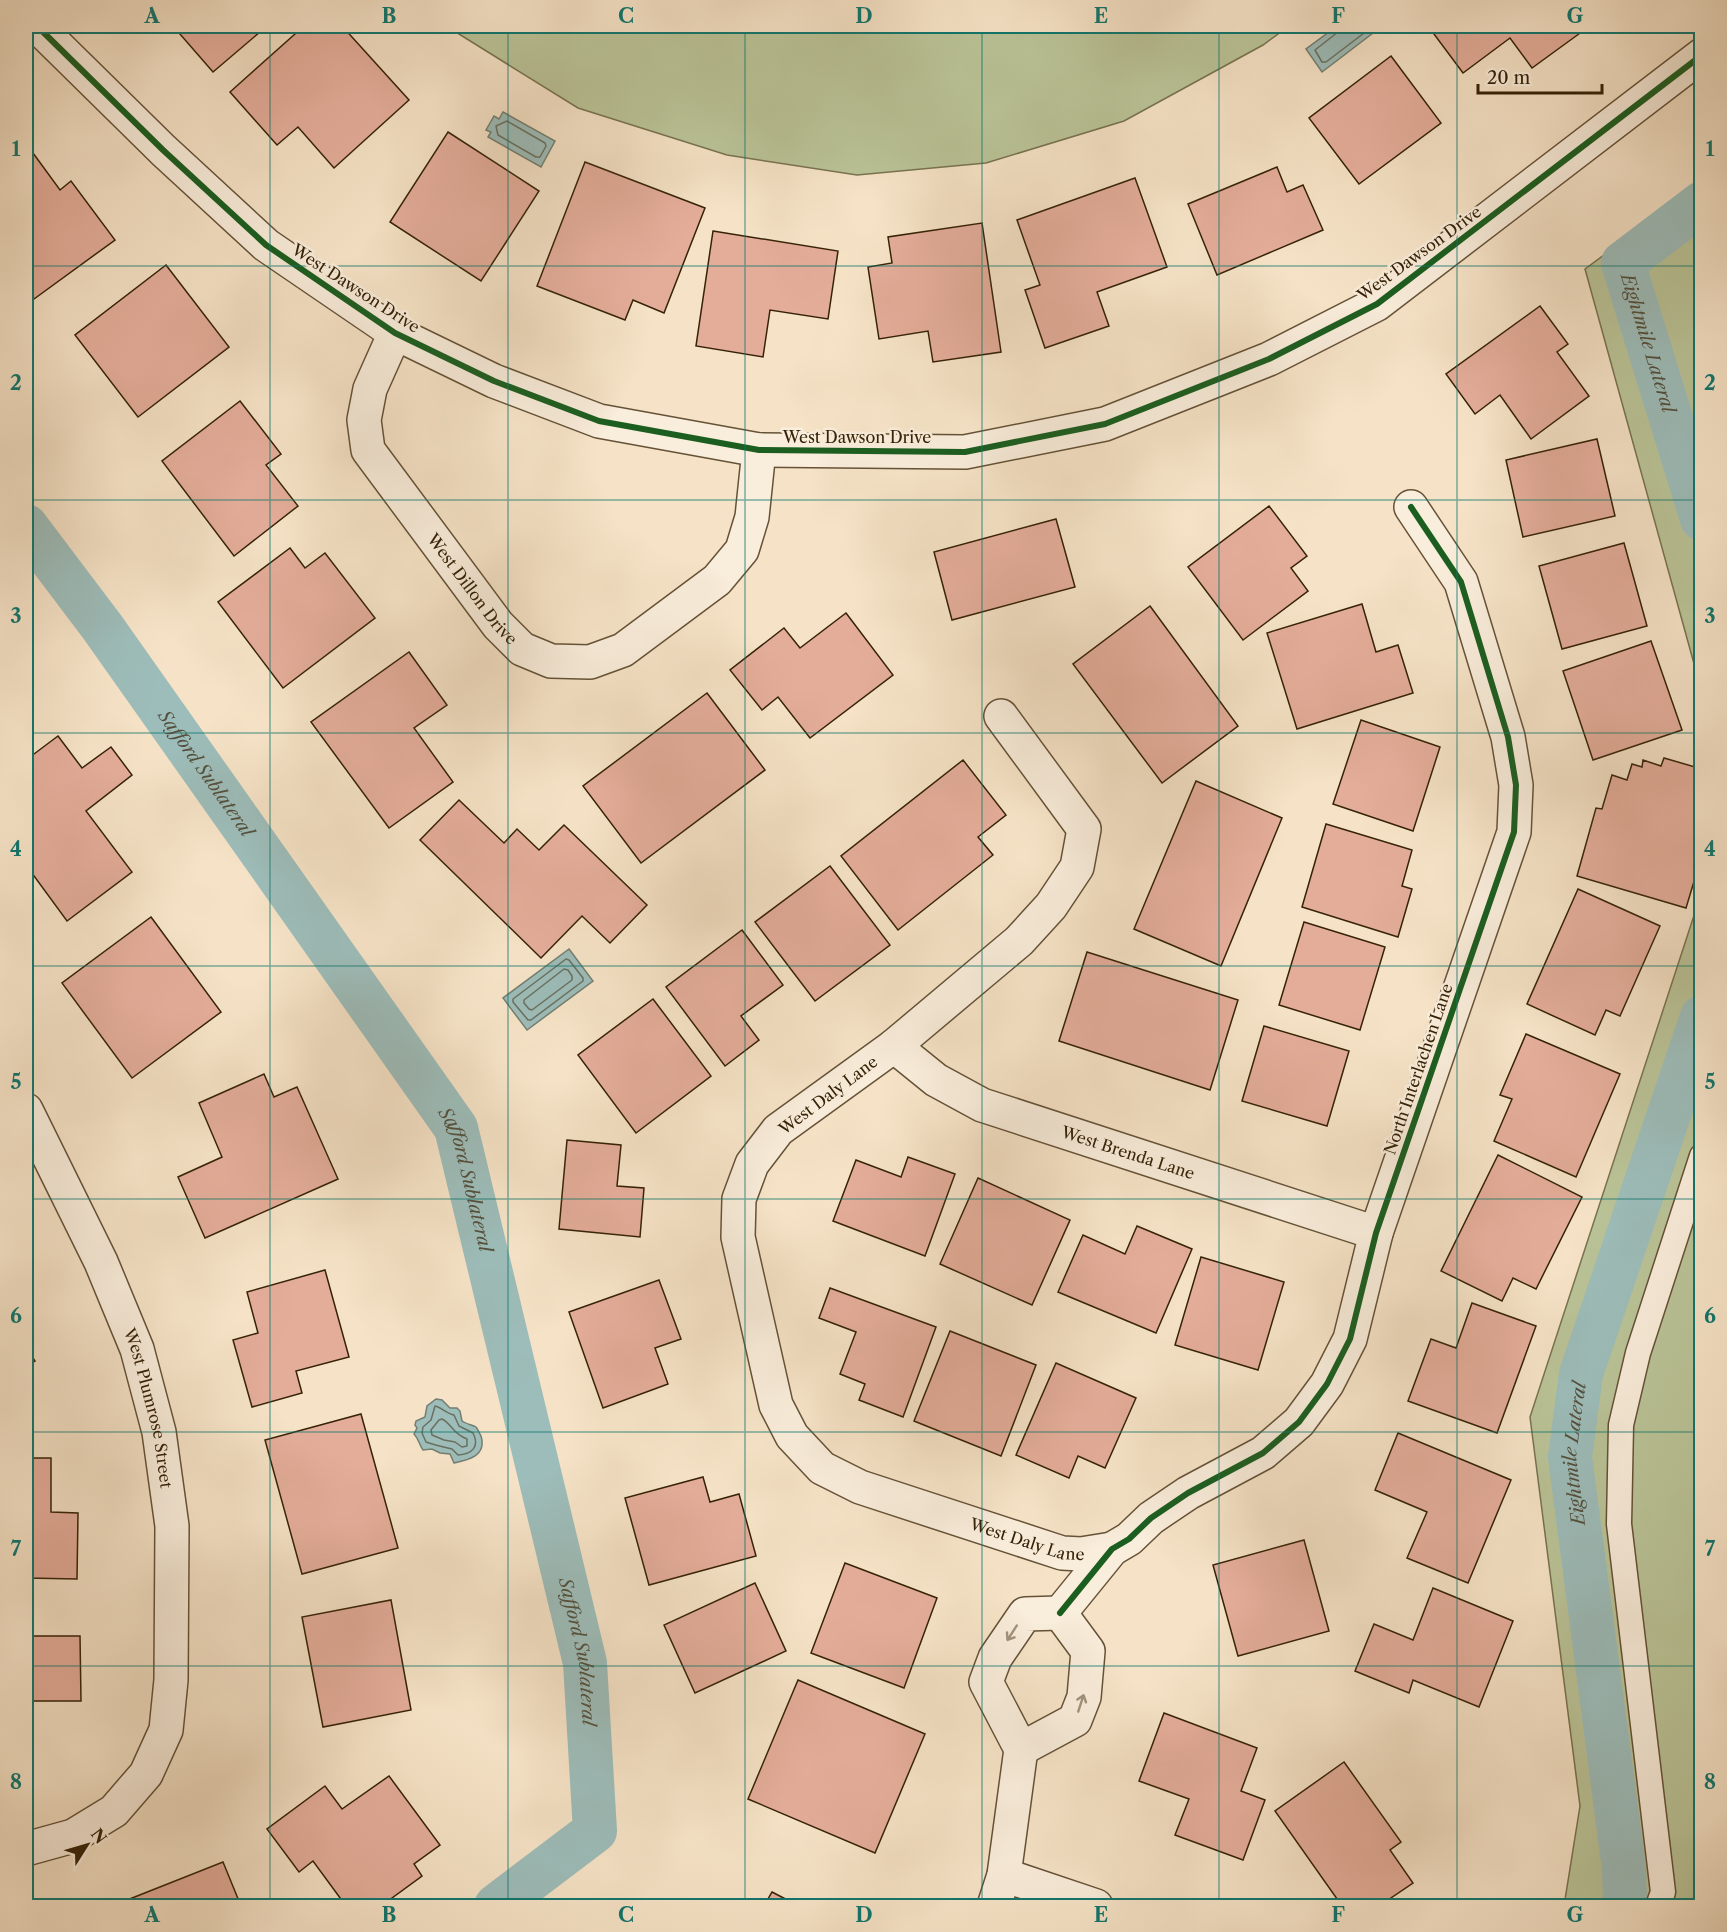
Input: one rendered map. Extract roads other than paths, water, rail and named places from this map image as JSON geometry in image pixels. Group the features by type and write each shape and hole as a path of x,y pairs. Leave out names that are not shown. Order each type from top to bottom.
{"street":[{"name":"West Dawson Drive","path":"37,26 163,150 266,245 395,333 494,381 599,421 759,450 965,452 1105,424 1269,359 1377,304 1701,55"},
{"name":"West Dillon Drive","path":"395,333 370,389 364,420 368,450 498,625 522,649 551,661 590,662 623,650 717,580 742,550 752,518 759,450"},
{"name":"North Interlachen Lane","path":"1112,1549 1129,1539 1151,1518 1188,1492 1263,1453 1299,1422 1328,1384 1350,1339 1376,1233 1514,832 1516,786 1508,737 1461,582 1411,507"},
{"name":"West Daly Lane","path":"1001,716 1084,829 1077,867 1051,906 1019,941 894,1046 778,1130 752,1164 739,1199 738,1237 776,1406 792,1436 822,1468 860,1487 1062,1553 1081,1554 1112,1549"},
{"name":"West Brenda Lane","path":"894,1046 936,1080 982,1105 1376,1233"},
{"name":"West Plumrose Street","path":"26,1110 100,1262 137,1349 159,1432 172,1526 171,1680 166,1730 146,1774 114,1811 73,1836 26,1850"},
{"path":"994,1906 1004,1875 1022,1749 986,1682 995,1658 1025,1614 1060,1613 1112,1549"},
{"path":"1022,1749 1075,1720 1084,1697 1088,1651 1060,1613"},
{"path":"1004,1875 1096,1906"}],"lane":[{"path":"1658,1906 1664,1892 1619,1524 1621,1425 1638,1353 1701,1156"}],"water":[{"path":"1337,26 1373,26 1377,30 1322,72 1306,49"},
{"path":"503,112 555,141 541,167 488,137 491,132 486,130 494,116 499,119"},
{"path":"569,949 593,981 527,1030 503,998"},
{"path":"436,1399 442,1400 450,1408 457,1408 462,1421 477,1428 482,1443 479,1453 475,1456 454,1463 450,1454 432,1449 423,1450 414,1434 417,1428 416,1421 425,1417 427,1406"}],"waterway":[{"name":"Eightmile Lateral","path":"1702,203 1623,263 1702,519"},
{"name":"Safford Sublateral","path":"26,526 103,628 456,1128 585,1663 595,1831 496,1906"},
{"name":"Eightmile Lateral","path":"1625,1906 1624,1869 1570,1457 1581,1374 1702,1017"}]}
